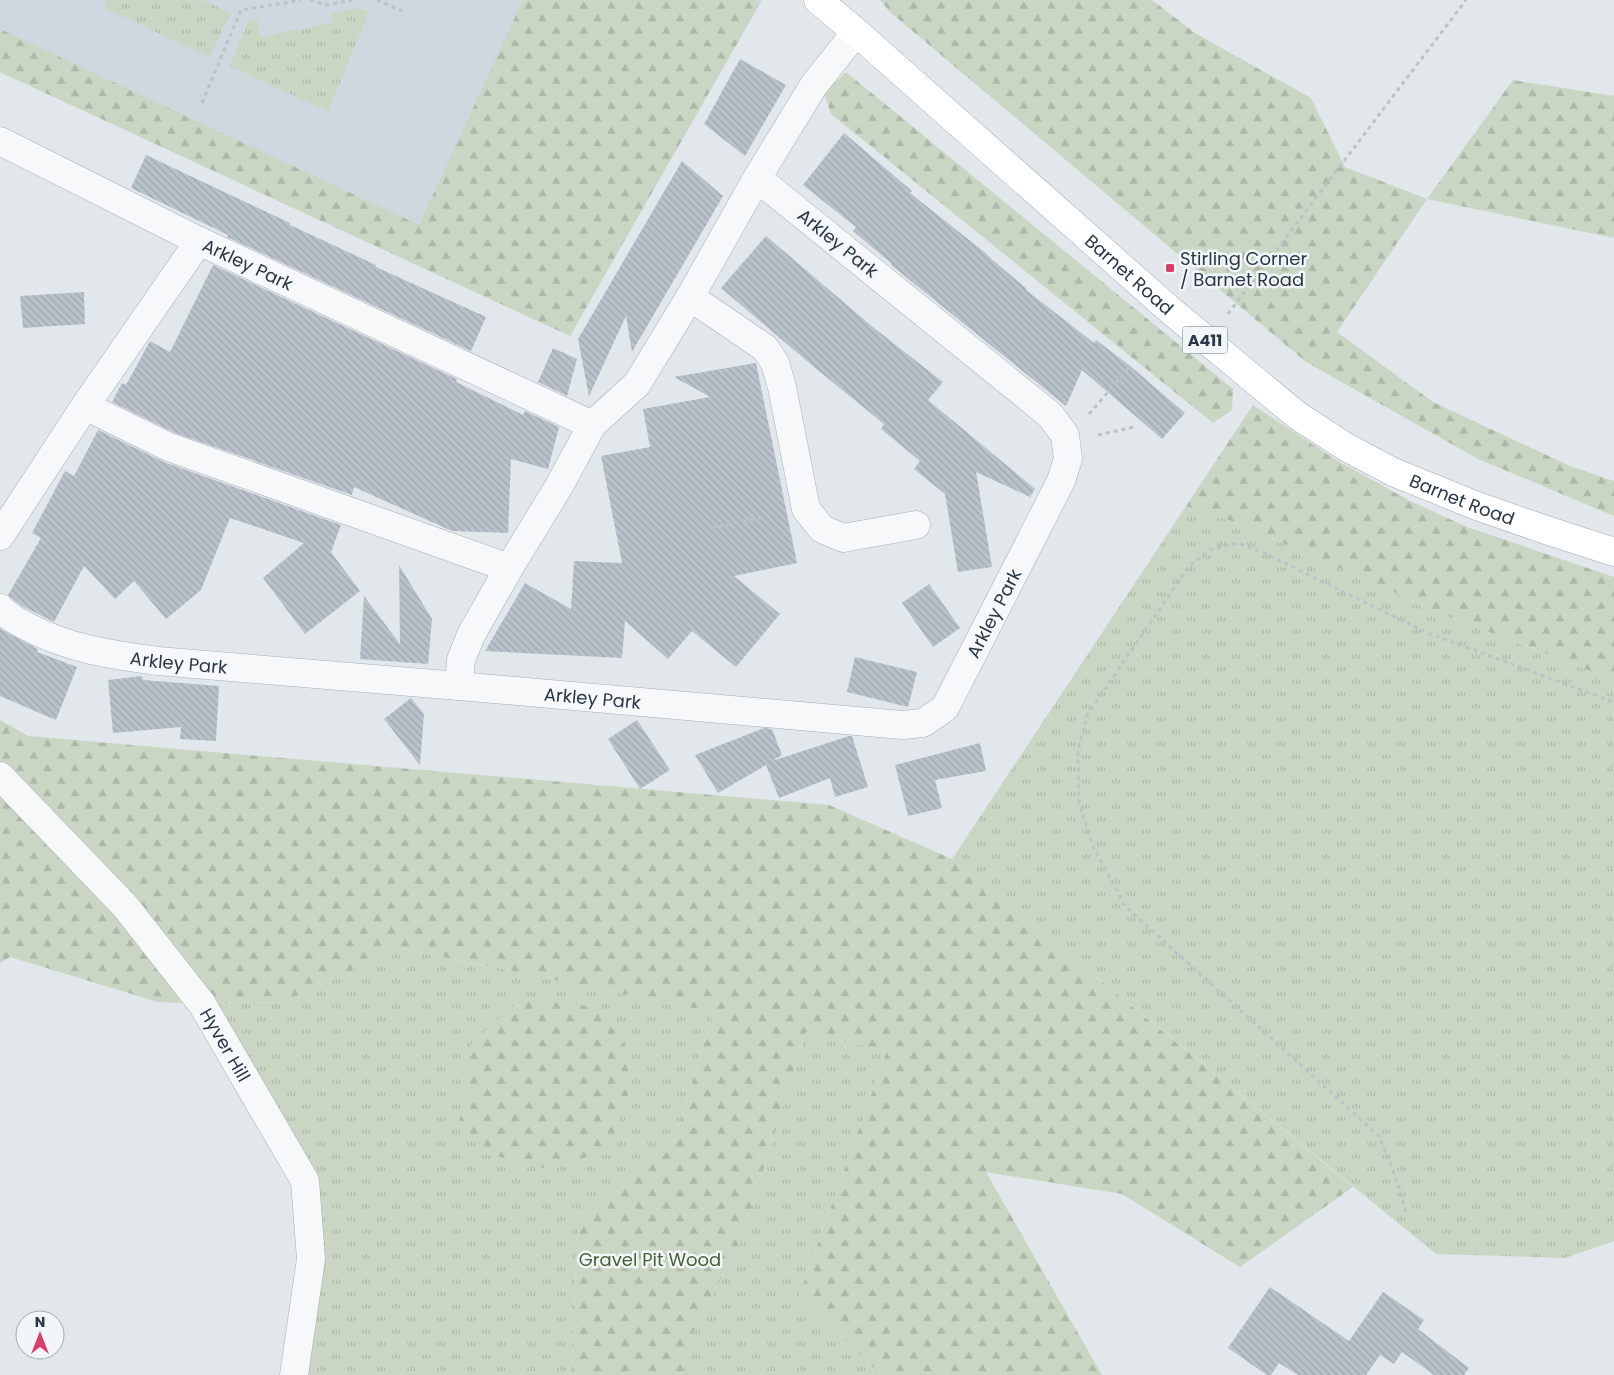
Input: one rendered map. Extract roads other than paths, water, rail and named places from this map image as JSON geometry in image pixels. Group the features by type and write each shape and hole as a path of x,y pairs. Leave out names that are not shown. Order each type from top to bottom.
{"main road":[{"name":"Barnet Road","path":"818,0 1207,342 1298,416 1346,447 1393,472 1477,506 1614,552"}],"street":[{"path":"459,686 461,660 471,634 558,488 592,425 637,384 814,85 856,32"},
{"path":"0,141 199,241"},
{"name":"Arkley Park","path":"0,608 7,616 40,633 78,648 158,661 902,725 923,723 945,708 1061,481 1068,459 1066,435 1050,415 758,178"},
{"name":"Arkley Park","path":"0,536 199,241 592,425"},
{"path":"690,297 765,348 775,363 782,387 806,509 822,529 843,538 916,525"},
{"path":"86,406 169,447 509,568"},
{"name":"Hyver Hill","path":"0,776 125,906 202,1004 305,1181 311,1259 294,1375"}],"place":[{"name":"Stirling Corner / Barnet Road","path":"1170,268"}],"park label":[{"name":"Gravel Pit Wood","path":"650,1259"}]}
